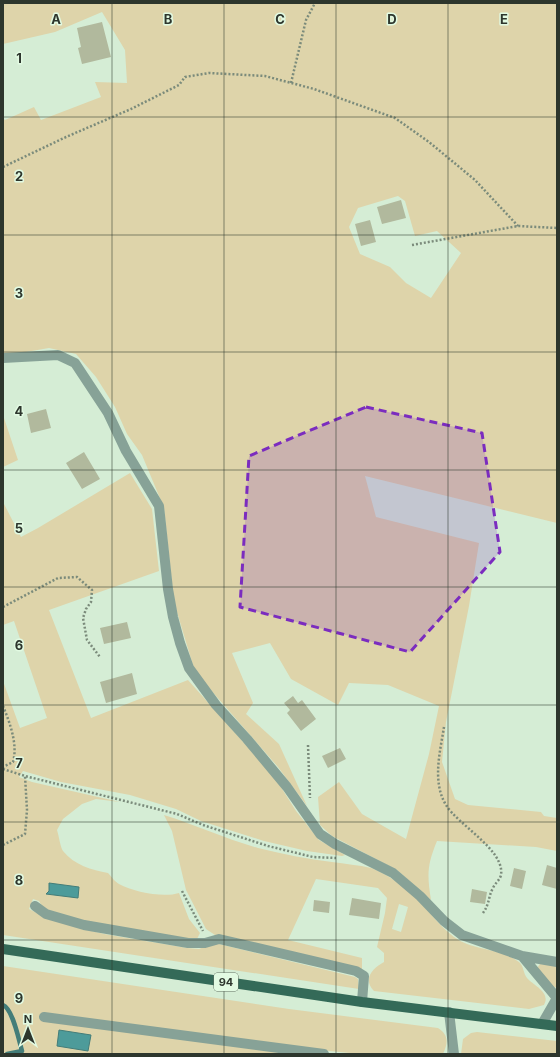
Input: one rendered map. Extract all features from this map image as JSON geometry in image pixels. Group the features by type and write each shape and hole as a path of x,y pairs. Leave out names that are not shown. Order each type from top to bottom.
{"main road":[{"name":"94","path":"3,949 362,1002 557,1026"}],"street":[{"path":"3,358 58,355 75,363 108,414 126,451 159,506 172,610 180,643 189,668 216,705 287,787 320,834 335,844 393,873 420,896 444,921 462,935 522,956 557,962"},
{"path":"35,906 46,914 84,925 188,943 205,943 218,939 356,971 364,976 362,1002"},
{"path":"522,956 557,998 542,1024"},
{"path":"449,1012 454,1054"},
{"path":"44,1017 324,1054"}],"path":[{"path":"291,83 306,20 315,3"},
{"path":"3,167 179,85 185,77 210,74 265,76 314,89 395,118 430,142 476,180 518,226"},
{"path":"412,245 518,226 557,228"},
{"path":"3,607 58,578 77,577 92,590 91,602 86,609 83,618 87,640 100,657"},
{"path":"3,706 13,738 15,756 13,762 3,768"},
{"path":"444,727 438,783 446,804 460,822 480,837 496,856 501,869 501,877 493,888 488,906 483,913"},
{"path":"308,745 311,821"},
{"path":"3,768 25,776 177,814 203,826 268,846 313,857 344,859"},
{"path":"3,845 25,834 27,810 25,776"},
{"path":"182,891 203,931 214,940"}],"highlighted area":[{"path":"366,407 482,433 500,552 410,652 240,607 249,456"}],"shaded area":[{"path":"3,3 557,3 557,523 365,476 376,517 479,543 469,606 446,722 442,762 455,799 468,805 541,812 544,816 557,818 557,851 536,847 437,841 431,857 429,870 431,900 397,870 332,836 320,825 318,797 339,782 362,814 406,839 429,754 439,706 388,685 349,683 338,705 291,679 270,643 232,653 253,703 246,714 279,744 307,806 278,767 195,672 174,602 164,508 142,455 127,434 115,407 96,377 76,354 49,348 3,356 3,118 5,120 34,107 41,120 101,97 95,82 127,83 125,50 102,12 55,32 3,44","holes":["398,196 405,201 415,236 437,231 461,253 431,298 406,283 390,267 360,254 349,227 358,208"]},
{"path":"3,415 18,460 3,467"},
{"path":"130,473 152,509 159,571 49,610 91,718 188,680 262,763 279,784 296,811 319,840 345,855 342,856 307,851 264,841 201,821 176,809 130,795 61,782 23,771 19,777 32,782 120,802 96,799 82,804 63,819 57,830 63,851 72,860 78,863 108,873 118,883 125,887 140,892 165,895 179,893 189,919 200,933 196,941 106,926 53,913 42,906 39,901 33,899 29,909 66,924 106,934 187,948 199,949 212,944 219,944 355,977 358,979 359,989 3,935 3,681 20,728 47,718 14,621 3,625 3,502 21,537"},
{"path":"164,815 258,848 323,861 362,866 381,872 408,890 454,937 470,945 512,957 519,962 522,965 527,978 544,993 546,1000 544,1005 529,1009 374,991 369,982 369,978 370,974 376,967 384,962 384,953 377,947 387,898 378,888 316,879 288,940 362,958 362,970 215,935 206,929 186,890 172,831","holes":["399,904 408,907 401,932 392,929"]},
{"path":"540,964 557,965 557,988 550,985 537,968"},
{"path":"3,966 289,1009 438,1028 446,1036 447,1043 443,1054 360,1054 289,1047 287,1054 3,1054"},
{"path":"477,1032 557,1041 557,1054 461,1054 463,1039 471,1033"}],"water":[{"path":"49,883 79,887 78,898 46,894 49,891"},
{"path":"59,1030 91,1035 88,1051 57,1046"}],"building":[{"path":"102,22 111,57 82,64 78,48 81,47 77,28"},
{"path":"401,200 406,218 382,224 377,207"},
{"path":"370,220 376,242 361,246 355,224"},
{"path":"46,409 51,428 31,433 27,414"},
{"path":"84,452 100,479 82,489 66,463"},
{"path":"127,622 131,638 104,644 100,628"},
{"path":"132,673 137,694 106,703 100,682"},
{"path":"293,696 298,703 302,700 316,719 301,731 287,713 290,710 284,703"},
{"path":"340,748 346,759 328,768 322,756"},
{"path":"547,865 557,868 557,889 542,885"},
{"path":"514,868 526,871 522,889 510,886"},
{"path":"472,889 487,892 485,904 470,902"},
{"path":"352,898 381,903 379,919 349,915"},
{"path":"314,900 330,902 329,913 313,911"}],"waterway":[{"path":"3,1005 10,1012 13,1019 22,1051 7,1054"}]}
